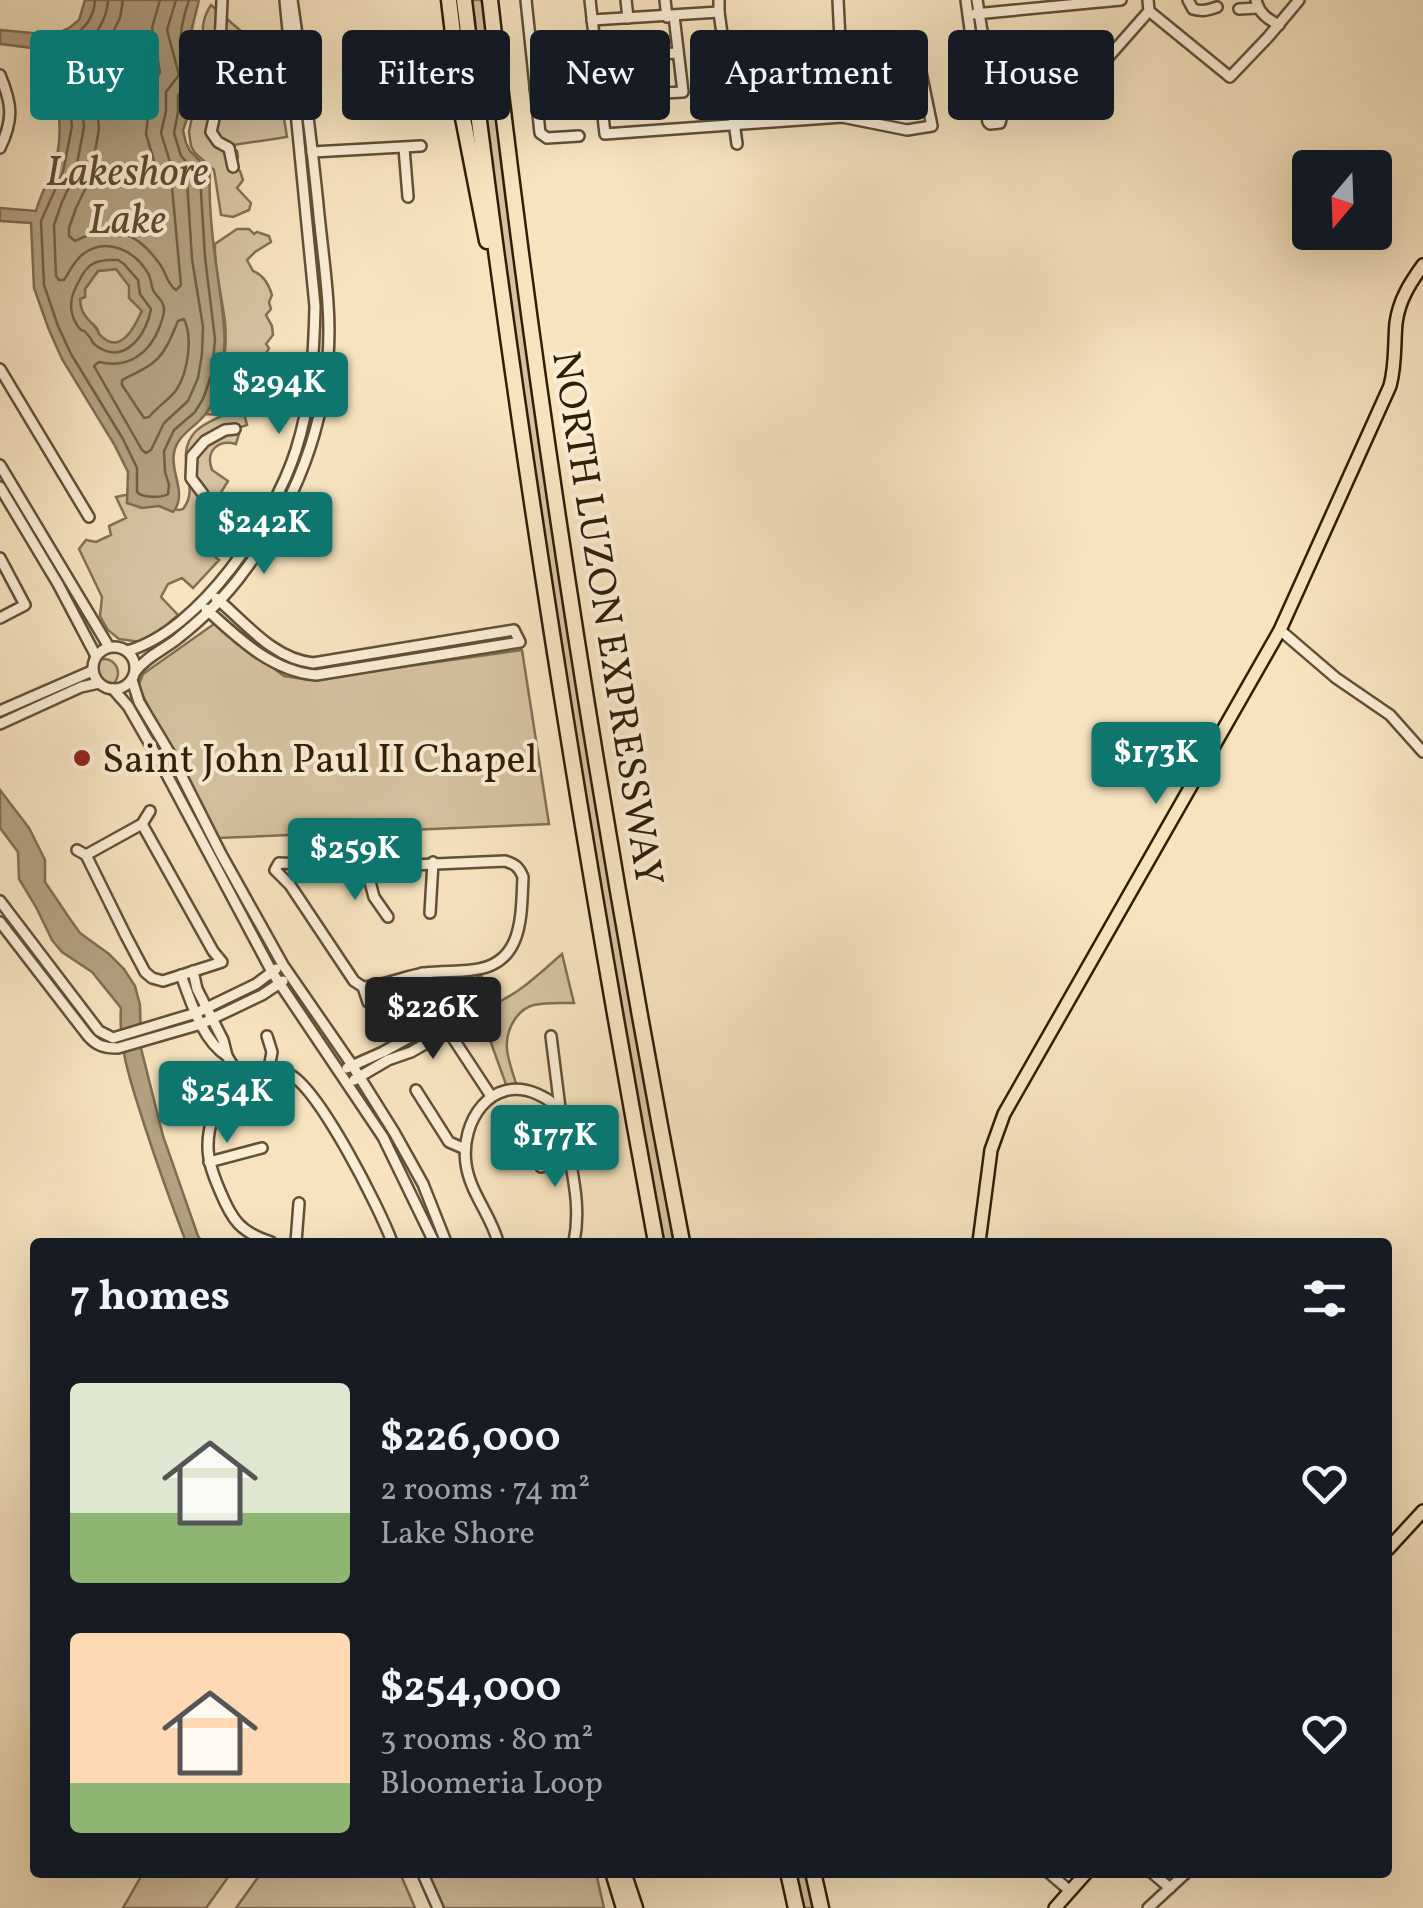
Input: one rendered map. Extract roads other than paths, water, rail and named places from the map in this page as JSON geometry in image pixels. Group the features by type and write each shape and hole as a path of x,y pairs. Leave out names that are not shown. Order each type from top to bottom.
{"highway":[{"path":"449,0 466,137 485,236 499,268"},
{"name":"NORTH LUZON EXPRESSWAY","path":"464,0 564,716 655,1238"},
{"name":"NORTH LUZON EXPRESSWAY","path":"490,0 531,324 580,656 621,914 681,1238"},
{"path":"615,1878 624,1908"},
{"path":"625,1878 636,1908"},
{"path":"789,1878 796,1908"}],"main road":[{"path":"980,1238 992,1150 1004,1114 1280,630 1390,386 1396,366 1396,322 1403,296 1423,266"},
{"path":"1392,1545 1423,1510"},
{"path":"1055,1908 1082,1878"}],"street":[{"path":"222,0 219,66 223,107 215,114 212,132 218,142 229,148 233,166"},
{"path":"289,0 294,30"},
{"path":"289,0 291,30"},
{"path":"526,0 530,32"},
{"path":"590,0 593,30"},
{"path":"626,0 628,18"},
{"path":"665,0 682,92 670,93"},
{"path":"838,0 840,30"},
{"path":"966,0 988,122 1000,123 978,0"},
{"path":"968,15 1121,0"},
{"path":"1188,0 1199,11 1218,7"},
{"path":"1114,49 1050,51 1055,103 1076,103 1082,87 1114,49 1148,5 1230,77 1299,0"},
{"path":"1238,9 1257,4 1267,19 1279,25"},
{"path":"592,20 670,16 719,6 737,144"},
{"path":"670,53 677,53"},
{"path":"0,75 8,94 0,148"},
{"path":"857,120 907,130 932,126 928,106"},
{"path":"113,690 124,687 140,665 210,613 295,452 308,404 315,306 296,120"},
{"path":"127,651 171,628 218,594 266,540 291,498 309,456 322,405 328,356 328,306 308,120"},
{"path":"539,120 542,137 580,136"},
{"path":"604,120 605,134 797,120"},
{"path":"312,152 421,146"},
{"path":"404,148 408,197"},
{"path":"0,368 89,517"},
{"path":"203,494 191,478 192,456 205,441 234,429"},
{"path":"2,471 3,487 96,656"},
{"path":"3,487 57,560 109,647"},
{"path":"277,492 291,498"},
{"path":"0,558 25,605 0,618"},
{"path":"47,566 57,560"},
{"path":"201,604 272,662 287,670 316,675 520,642 514,630 300,661 275,650 218,594"},
{"path":"1280,630 1336,678 1390,714 1423,752"},
{"path":"432,1238 383,1137 279,984 128,706 113,690 99,683 92,670 96,656 109,647 127,651 135,662 138,702 172,756 220,854 283,966 394,1132 423,1184 444,1238"},
{"path":"313,662 316,675"},
{"path":"0,711 92,670"},
{"path":"0,724 99,683"},
{"path":"142,824 222,962 162,981 152,978 82,852 142,824 150,811"},
{"path":"430,913 433,862"},
{"path":"433,862 515,864 522,877 516,940 500,959 475,970 422,974 363,987 354,981 290,885 277,874 276,866 278,863 366,867 433,862"},
{"path":"290,885 299,866"},
{"path":"366,867 374,897 388,917"},
{"path":"0,901 111,1043"},
{"path":"0,922 94,1042 111,1043 201,1024 290,977"},
{"path":"147,1034 256,984 283,966"},
{"path":"193,971 202,1010 201,1024 213,1044 227,1056"},
{"path":"422,974 448,1031 491,1096"},
{"path":"181,975 212,1019 240,1077"},
{"path":"363,987 368,1002"},
{"path":"348,1084 442,1020"},
{"path":"340,1071 386,1055 411,1052 448,1031"},
{"path":"267,1036 272,1052 269,1068"},
{"path":"551,1036 577,1202 575,1238"},
{"path":"261,1238 246,1232 230,1214 209,1162 208,1134 214,1109 240,1077 269,1068 298,1080 325,1116 355,1164 390,1238"},
{"path":"183,1074 188,1087 214,1109"},
{"path":"497,1238 468,1176 465,1149 477,1111 491,1096 526,1089 547,1098 561,1112"},
{"path":"416,1090 450,1142 465,1149"},
{"path":"209,1162 262,1148"},
{"path":"541,1167 570,1160"},
{"path":"296,1238 299,1203"},
{"path":"425,1878 438,1908"},
{"path":"1055,1878 1070,1892"},
{"path":"1158,1878 1170,1888"},
{"path":"1148,1908 1181,1878"}],"water":[{"name":"Lakeshore Lake","path":"85,0 199,0 192,30 179,30 179,120 187,120 183,130 190,151 210,171 211,225 224,346 213,401 176,447 173,461 179,498 173,512 159,506 142,508 127,503 128,472 62,359 34,288 31,223 0,221 0,208 36,211 58,152 59,120 159,120 159,30 65,30 79,20","holes":["116,269 129,286 129,298 142,311 126,337 114,343 100,335 85,315 80,299 85,297 85,289 98,271"]},
{"name":"Lakeshore Lake","path":"0,30 30,33 30,48 0,44"},
{"path":"0,790 29,828 45,860 45,882 70,919 80,933 124,969 135,986 140,1005 141,1048 163,1136 199,1238 185,1238 159,1169 127,1067 121,1008 92,972 62,952 52,940 19,879 18,852 0,828"}],"place":[{"name":"Saint John Paul II Chapel","path":"82,758"}]}
